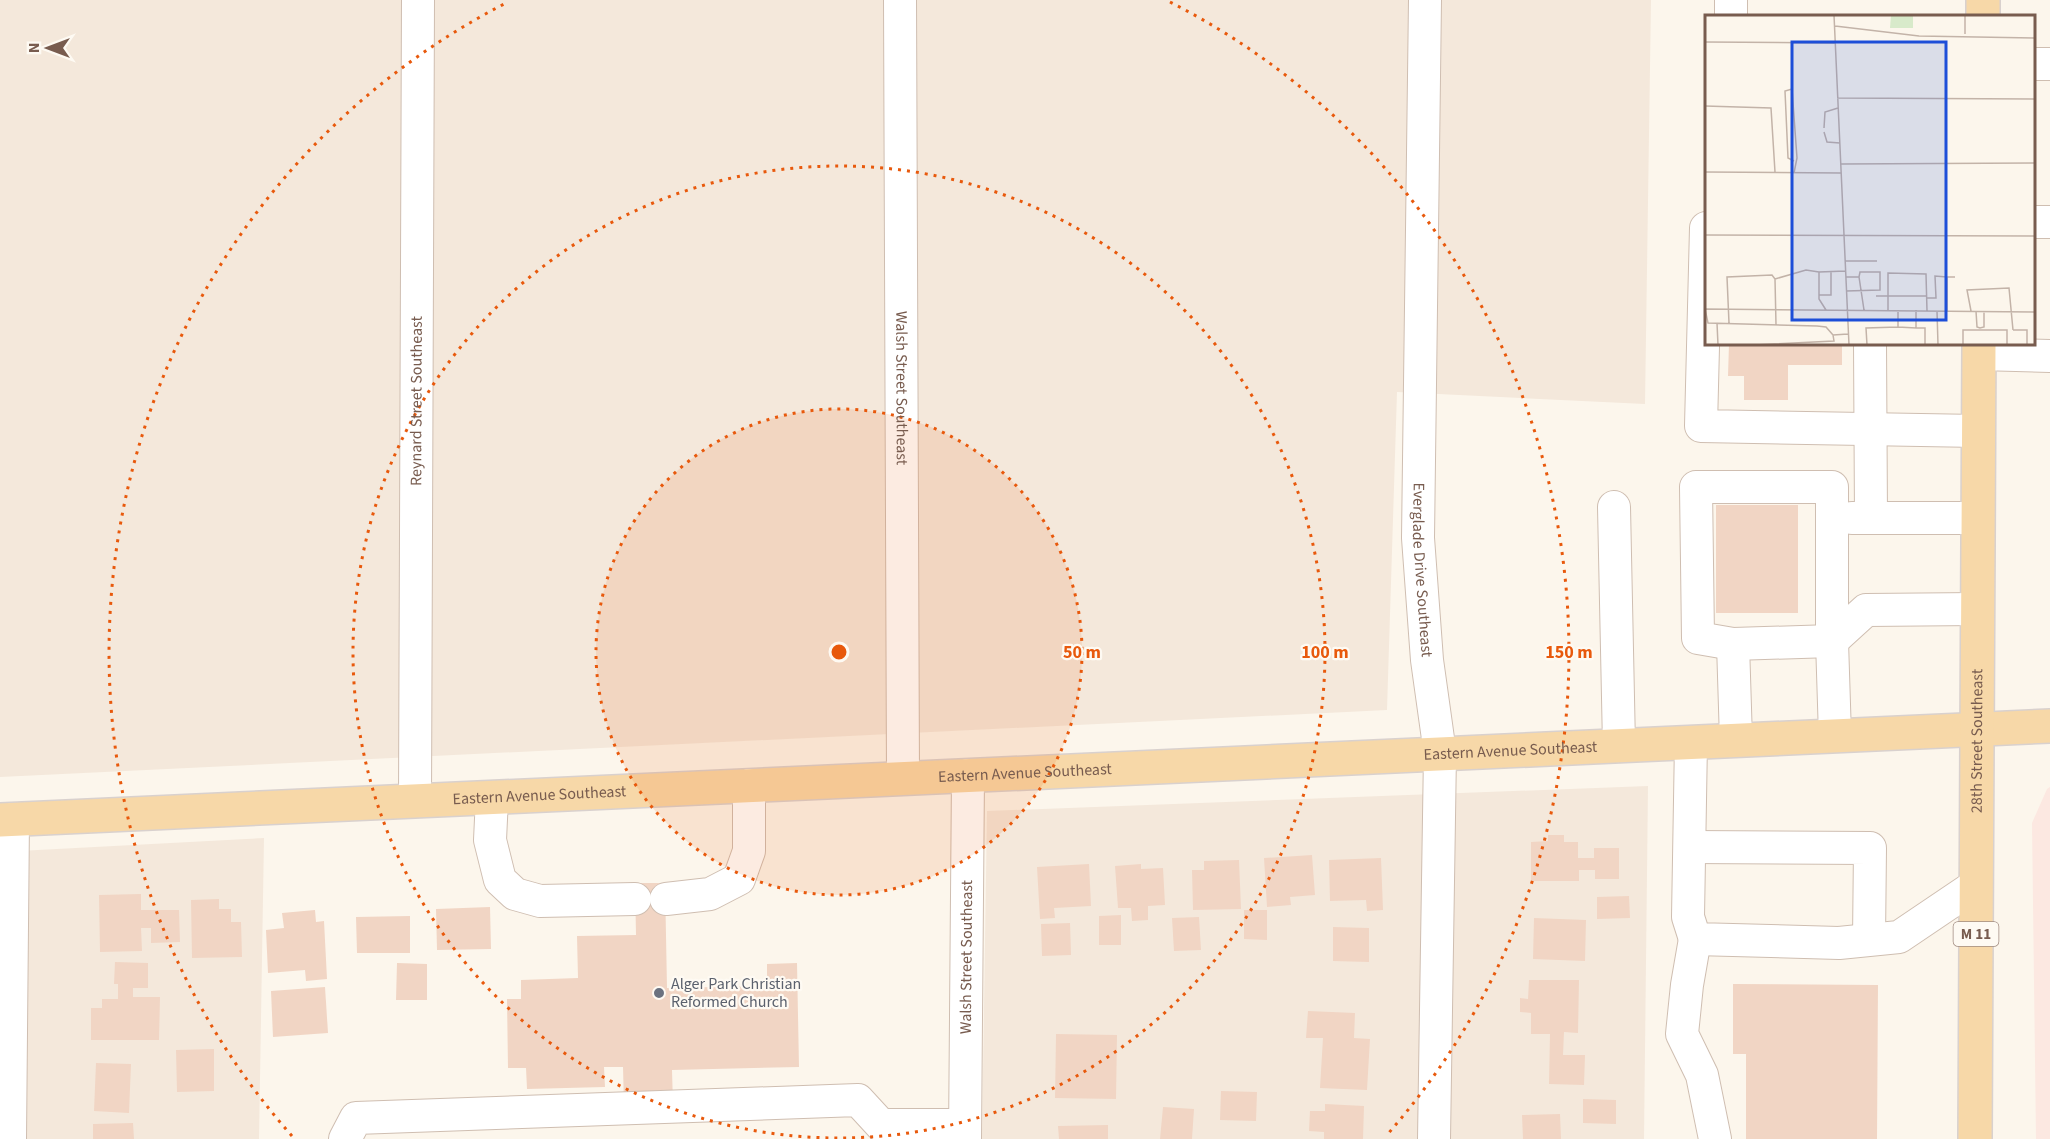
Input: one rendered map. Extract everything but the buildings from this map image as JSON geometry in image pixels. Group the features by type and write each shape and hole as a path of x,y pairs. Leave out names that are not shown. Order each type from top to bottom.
{"main road":[{"name":"28th Street Southeast","path":"1975,1139 1979,349"},
{"name":"Eastern Avenue Southeast","path":"6,820 2050,726"}],"street":[{"name":"Reynard Street Southeast","path":"415,801 418,0"},
{"name":"Walsh Street Southeast","path":"900,0 903,778"},
{"name":"Everglade Drive Southeast","path":"1425,0 1418,538 1427,660 1440,753 1434,1139"},
{"path":"1705,294 1701,426 1978,431"},
{"path":"1870,345 1871,518"},
{"path":"1979,349 2050,356"},
{"path":"1835,736 1832,641 1832,488 1696,487 1698,638 1733,644 1832,641 1866,610 1977,609"},
{"path":"1614,507 1619,745"},
{"path":"1832,518 1977,518"},
{"path":"1733,644 1736,740"},
{"path":"1691,742 1688,917 1695,939 1682,1034 1702,1075 1715,1139"},
{"name":"Walsh Street Southeast","path":"965,1132 968,775"},
{"path":"666,898 710,894 739,879 749,851 749,785"},
{"path":"492,798 490,840 492,849 500,880 515,894 540,901 635,898"},
{"path":"6,820 10,1139"},
{"path":"1690,847 1870,848 1869,939"},
{"path":"1695,939 1839,943 1899,937 1976,885"},
{"path":"345,1139 356,1118 858,1100 878,1132 965,1132"}],"shaded area":[{"path":"0,0 1651,0 1645,404 1397,392 1387,710 0,777"},
{"path":"1648,786 1644,1139 982,1139 987,811"},
{"path":"2050,787 2050,1139 2036,1139 2032,823"},
{"path":"264,838 259,1139 0,1139 0,852"}],"place":[{"name":"Alger Park Christian Reformed Church","path":"659,993"}]}
